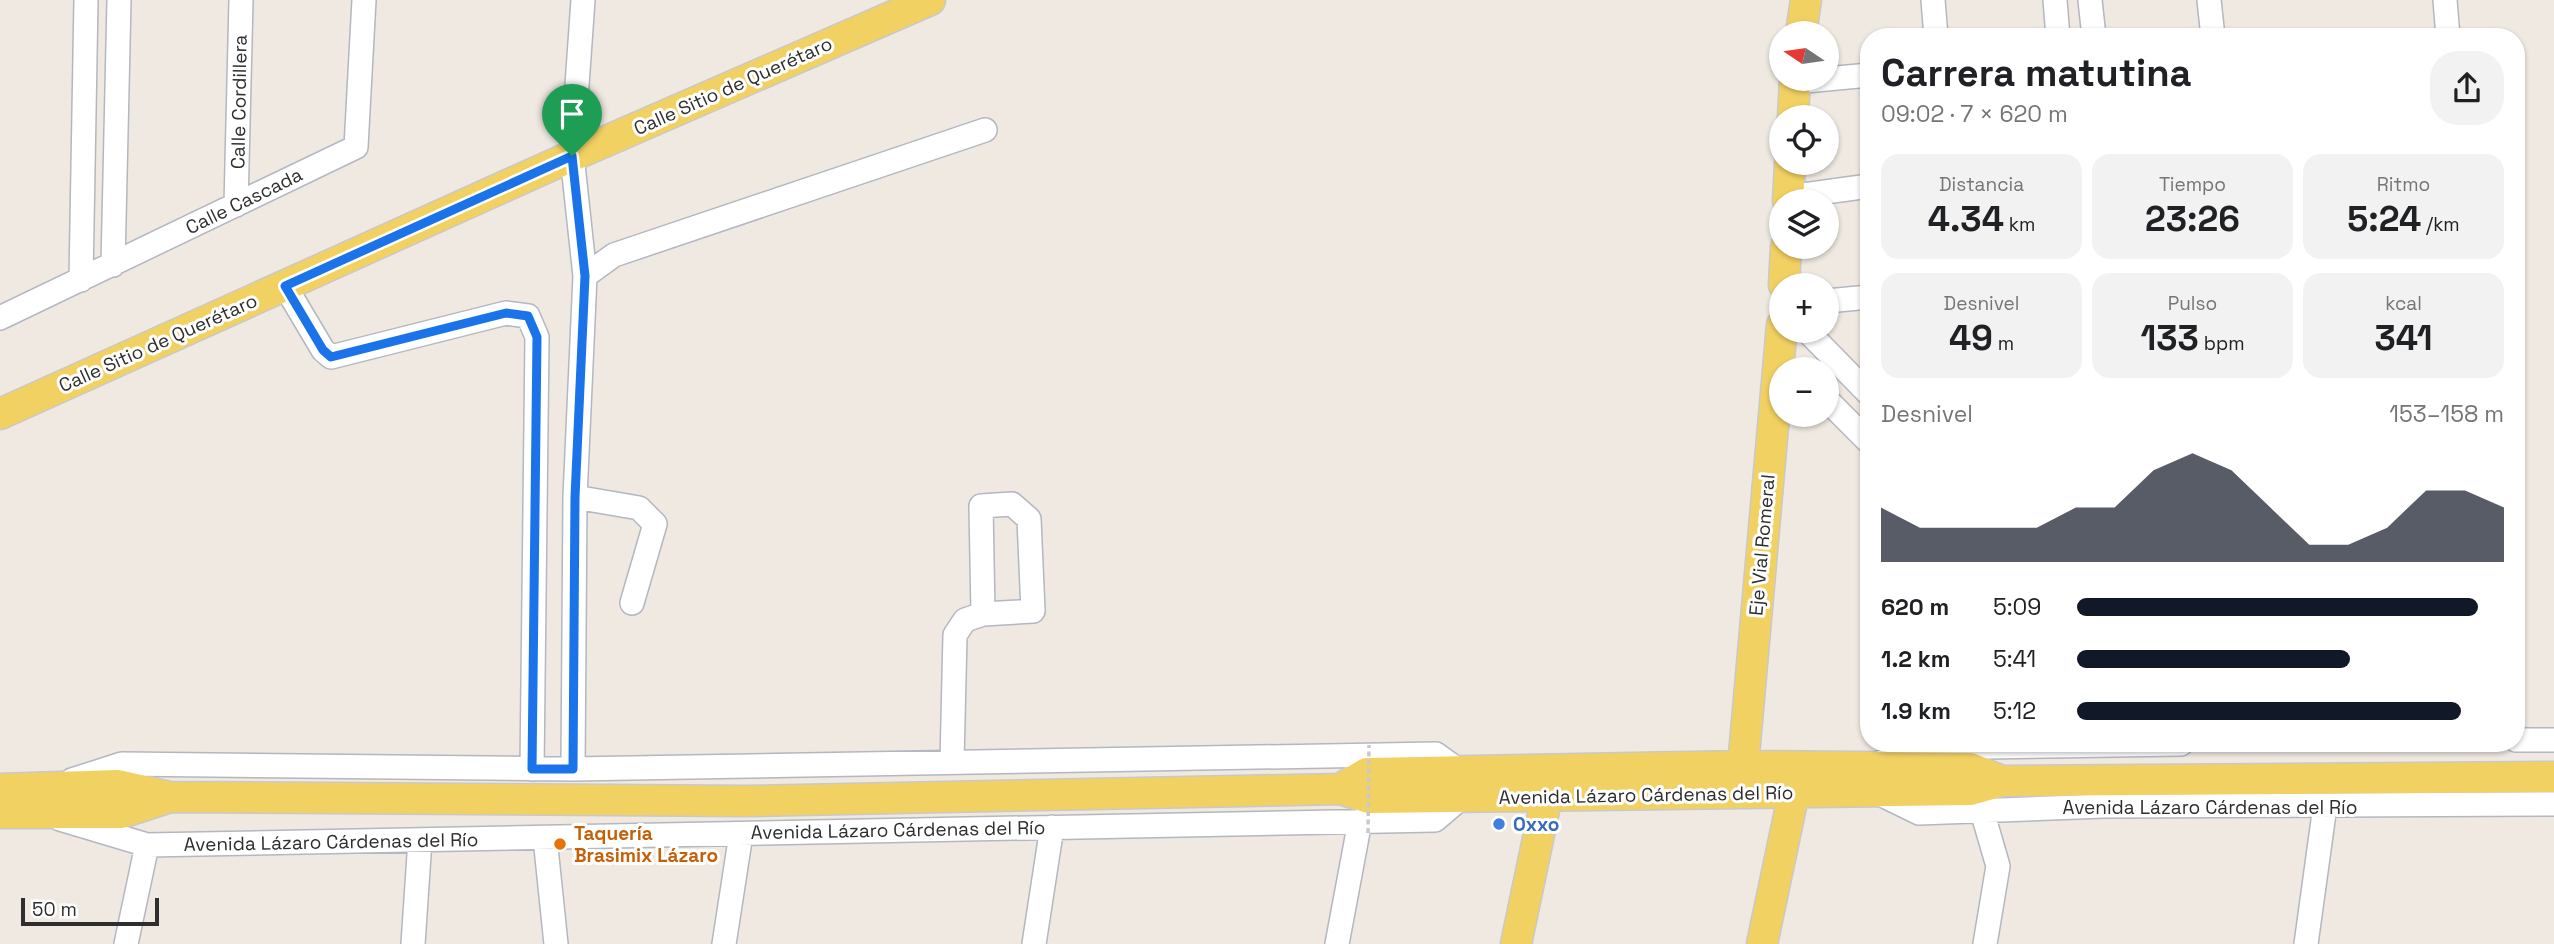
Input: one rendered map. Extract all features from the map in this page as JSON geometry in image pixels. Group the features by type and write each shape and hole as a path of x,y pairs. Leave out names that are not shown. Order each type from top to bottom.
{"main road":[{"name":"Calle Sitio de Querétaro","path":"0,414 572,156 930,0"},
{"path":"1803,21 1806,0"},
{"name":"Eje Vial Romeral","path":"1743,766 1785,349"},
{"name":"Avenida Lázaro Cárdenas del Río","path":"1550,783 1743,766 1797,780"},
{"name":"Avenida Lázaro Cárdenas del Río","path":"0,789 117,785 170,797 746,801 1340,789 1367,774 1461,784 1871,778 1970,790 2002,781 2554,777"},
{"path":"1762,944 1797,780"},
{"path":"1516,944 1550,783"},
{"name":"Avenida Lázaro Cárdenas del Río","path":"0,813 121,813 170,797"}],"street":[{"path":"81,280 86,0"},
{"path":"113,265 119,0"},
{"name":"Calle Cordillera","path":"236,205 241,0"},
{"name":"Calle Cascada","path":"0,318 356,147 364,0"},
{"path":"573,769 575,497 585,276 572,156 583,0"},
{"path":"1933,0 1935,28"},
{"path":"2055,0 2058,28"},
{"path":"2090,0 2093,28"},
{"path":"2209,0 2212,28"},
{"path":"2445,0 2447,28"},
{"path":"1839,77 1860,76"},
{"path":"585,276 614,255 985,130"},
{"path":"1839,191 1860,187"},
{"path":"285,286 323,350 331,357 506,313 528,316 537,337 532,769"},
{"path":"1839,300 1860,298"},
{"path":"1819,343 1860,385"},
{"path":"1839,412 1860,433"},
{"path":"575,497 639,508 655,524 632,603"},
{"path":"952,762 955,635 965,620 983,614 1033,611 1029,519 1012,504 981,506 983,614"},
{"path":"2525,740 2554,740"},
{"name":"Avenida Lázaro Cárdenas del Río","path":"1914,752 1871,778 1919,813 2104,806 2554,804"},
{"name":"Avenida Lázaro Cárdenas del Río","path":"37,812 147,845 1052,827 1364,827 1435,820 1461,784 1436,754 573,769 122,764 53,786"},
{"path":"2306,944 2325,806"},
{"path":"1982,811 1998,866 1985,944"},
{"path":"1034,944 1052,827"},
{"path":"1338,944 1364,827"},
{"path":"724,944 741,834"},
{"path":"545,838 556,944"},
{"path":"413,944 420,840"},
{"path":"126,944 147,845"}],"path":[{"path":"1364,827 1369,745"}],"place":[{"name":"Oxxo","path":"1499,824"},
{"name":"Taquería Brasimix Lázaro","path":"560,844"}],"route":[{"path":"572,156 585,276 575,497 573,769 532,769 537,337 528,316 506,313 331,357 323,350 296,309 285,286 572,156"}]}
